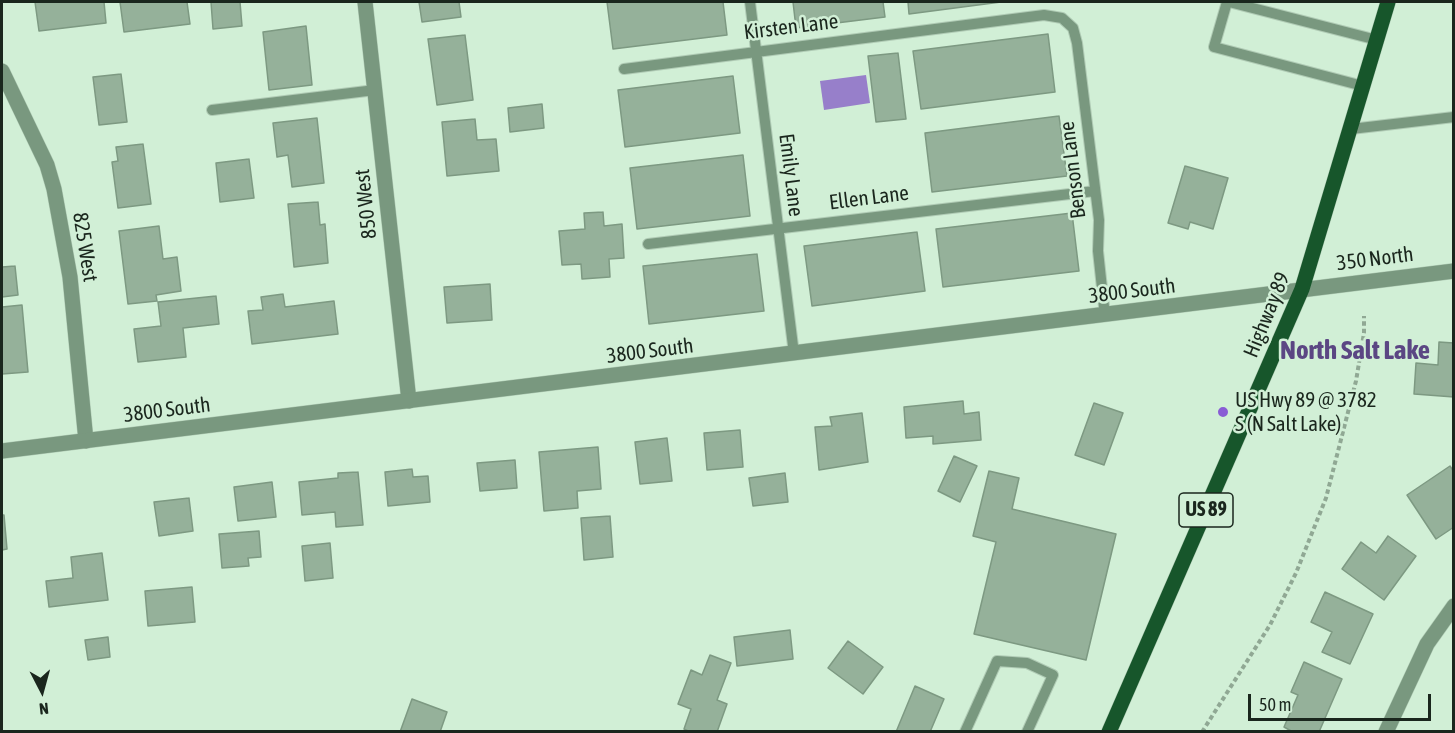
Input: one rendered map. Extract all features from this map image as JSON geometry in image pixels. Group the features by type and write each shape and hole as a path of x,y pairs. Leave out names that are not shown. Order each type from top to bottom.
{"main road":[{"name":"Highway 89","path":"1109,732 1302,289 1388,2"}],"street":[{"name":"850 West","path":"365,2 409,401"},
{"name":"825 West","path":"2,71 46,165 54,189 70,277 86,441"},
{"name":"350 North","path":"1302,289 1454,271"},
{"name":"3800 South","path":"2,451 1105,316 1302,289"},
{"path":"1386,732 1427,644 1454,606"}],"lane":[{"name":"Emily Lane","path":"750,2 794,354"},
{"path":"1363,86 1214,47 1228,2 1377,40"},
{"name":"Kirsten Lane","path":"624,69 1044,15 1053,15 1069,23"},
{"name":"Benson Lane","path":"1069,23 1077,43 1099,228 1098,251 1105,316"},
{"path":"212,110 375,90"},
{"path":"1351,129 1454,117"},
{"name":"Ellen Lane","path":"648,244 1095,191"},
{"path":"965,732 997,661 1026,663 1053,675 1027,732"}],"path":[{"path":"1202,732 1270,625 1296,573 1326,498 1356,381 1364,333 1364,316"}],"shaded area":[{"path":"866,75 870,103 824,110 820,81"}],"building":[{"path":"35,2 104,2 106,23 39,31"},
{"path":"120,2 187,2 190,24 124,32"},
{"path":"211,2 240,2 242,26 213,29"},
{"path":"419,2 459,2 461,17 422,22"},
{"path":"607,2 723,2 727,35 613,49"},
{"path":"793,2 883,2 885,17 796,28"},
{"path":"908,2 1001,2 909,14"},
{"path":"306,26 312,85 269,90 263,32"},
{"path":"1048,34 1055,92 921,109 913,51"},
{"path":"465,35 473,100 437,105 428,39"},
{"path":"898,53 906,119 876,122 868,56"},
{"path":"121,74 127,122 99,125 93,77"},
{"path":"733,76 740,133 625,147 618,90"},
{"path":"542,104 544,128 510,132 508,108"},
{"path":"1059,116 1067,176 932,192 925,133"},
{"path":"317,118 324,183 292,187 288,155 277,157 273,123"},
{"path":"475,119 477,140 496,139 499,171 447,176 442,122"},
{"path":"143,144 151,204 118,208 112,162 118,161 116,147"},
{"path":"743,155 750,216 637,229 630,168"},
{"path":"249,159 254,198 220,202 216,163"},
{"path":"1185,166 1228,178 1213,229 1190,222 1188,229 1168,223"},
{"path":"318,202 320,225 325,224 328,263 294,267 288,204"},
{"path":"603,212 604,226 622,224 624,258 609,259 610,277 582,279 581,264 562,265 559,231 585,229 584,213"},
{"path":"1072,213 1079,271 943,287 936,229"},
{"path":"159,226 163,259 177,257 181,291 156,295 157,301 128,304 119,231"},
{"path":"917,232 925,291 812,306 804,246"},
{"path":"757,254 764,311 649,324 643,266"},
{"path":"15,266 18,295 2,297 2,267"},
{"path":"490,284 492,320 447,323 444,287"},
{"path":"283,294 285,307 334,301 338,334 252,344 248,311 263,310 261,297"},
{"path":"216,296 219,324 183,328 186,357 138,362 134,329 161,326 158,302"},
{"path":"22,305 28,372 2,374 2,307"},
{"path":"1439,342 1454,343 1454,397 1414,394 1416,363 1438,365"},
{"path":"963,401 964,414 979,412 981,440 933,444 933,436 906,438 904,407"},
{"path":"1094,403 1123,413 1104,465 1075,455"},
{"path":"862,413 868,462 819,470 815,427 832,426 830,417"},
{"path":"740,430 743,467 707,470 704,433"},
{"path":"667,438 672,481 640,484 635,442"},
{"path":"598,447 601,489 577,491 578,508 544,511 539,452"},
{"path":"954,456 977,466 960,502 938,491"},
{"path":"515,460 517,488 480,491 477,463"},
{"path":"1450,466 1454,472 1454,527 1436,539 1407,495"},
{"path":"412,469 413,477 428,476 430,502 388,506 385,472"},
{"path":"989,471 1019,478 1012,509 1116,534 1086,660 974,634 996,542 973,536"},
{"path":"358,472 363,525 336,527 335,512 302,515 299,482 338,478 338,473"},
{"path":"785,473 788,502 753,506 749,478"},
{"path":"272,482 276,517 238,521 234,487"},
{"path":"189,498 193,531 159,536 154,502"},
{"path":"2,515 4,515 7,549 2,550"},
{"path":"610,516 613,557 584,560 581,518"},
{"path":"259,531 261,557 248,558 249,566 222,568 219,534"},
{"path":"1388,536 1416,556 1384,600 1342,569 1361,542 1376,553"},
{"path":"330,543 333,578 305,581 302,546"},
{"path":"102,553 108,600 49,607 46,581 73,578 71,557"},
{"path":"192,587 195,622 148,626 145,591"},
{"path":"1325,592 1373,614 1350,664 1322,652 1332,632 1311,622"},
{"path":"790,630 793,659 737,666 734,637"},
{"path":"108,637 110,657 88,660 85,640"},
{"path":"848,641 883,667 863,694 828,668"},
{"path":"710,655 731,663 717,700 727,704 717,732 690,732 684,729 691,709 678,704 691,670 702,675"},
{"path":"1304,662 1342,679 1319,732 1293,732 1284,727 1298,695 1291,692"},
{"path":"915,686 944,699 930,732 896,732"},
{"path":"412,699 447,712 440,732 400,732"}],"place":[{"name":"US Hwy 89 @ 3782 S (N Salt Lake)","path":"1223,412"}],"district":[{"name":"North Salt Lake","path":"1355,350"}]}
